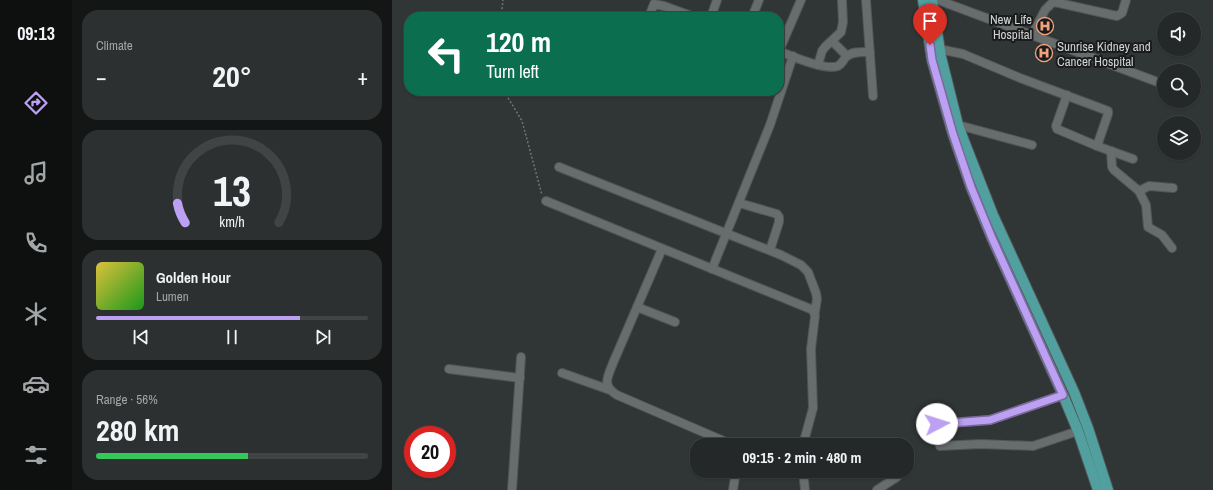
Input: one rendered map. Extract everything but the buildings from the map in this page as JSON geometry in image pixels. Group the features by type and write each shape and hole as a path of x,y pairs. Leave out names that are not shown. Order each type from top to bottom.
{"main road":[{"path":"923,0 932,60 959,154 992,238 1043,349 1078,431 1098,490"},
{"path":"932,0 939,50 958,125 993,215 1074,392 1088,428 1108,490"},
{"path":"1043,349 1052,344"}],"street":[{"path":"713,12 717,0"},
{"path":"754,12 759,0"},
{"path":"784,39 801,0"},
{"path":"818,65 822,51 841,32 842,0"},
{"path":"866,0 873,96"},
{"path":"938,0 1157,82"},
{"path":"1032,35 1046,10 1054,2 1117,16 1122,13 1126,0"},
{"path":"651,12 654,4 680,12"},
{"path":"832,41 847,56"},
{"path":"939,50 963,54 1020,78 1109,112 1097,146"},
{"path":"784,53 818,65 836,67 852,53 870,52"},
{"path":"784,83 793,56"},
{"path":"1067,95 1056,128 1097,146 1133,159"},
{"path":"712,269 770,125 780,96"},
{"path":"958,125 1032,145"},
{"path":"1111,151 1112,167 1139,191 1146,205 1148,226 1162,235 1172,248"},
{"path":"559,167 770,250 805,268 816,293 817,299 811,349 814,408 805,438"},
{"path":"1139,191 1149,186 1173,188"},
{"path":"546,201 812,309 815,312"},
{"path":"739,203 777,214 779,216 779,222 770,250"},
{"path":"610,390 607,387 607,378 662,249"},
{"path":"637,307 675,322"},
{"path":"512,490 521,357"},
{"path":"449,369 520,378"},
{"path":"562,373 610,390 660,414 717,438"},
{"path":"937,424 990,420 1063,395"},
{"path":"940,446 981,444 1033,446 1078,431"},
{"path":"733,490 735,478"},
{"path":"804,478 805,490"},
{"path":"877,490 895,478"}],"path":[{"path":"502,12 503,0"},
{"path":"507,96 522,120 542,194 546,201"}],"place":[{"name":"New Life Hospital","path":"1045,26"},
{"name":"Sunrise Kidney and Cancer Hospital","path":"1044,53"}],"route":[{"path":"930,45 932,60 953,134 971,187 992,238 1063,395 990,420 937,424"}]}
